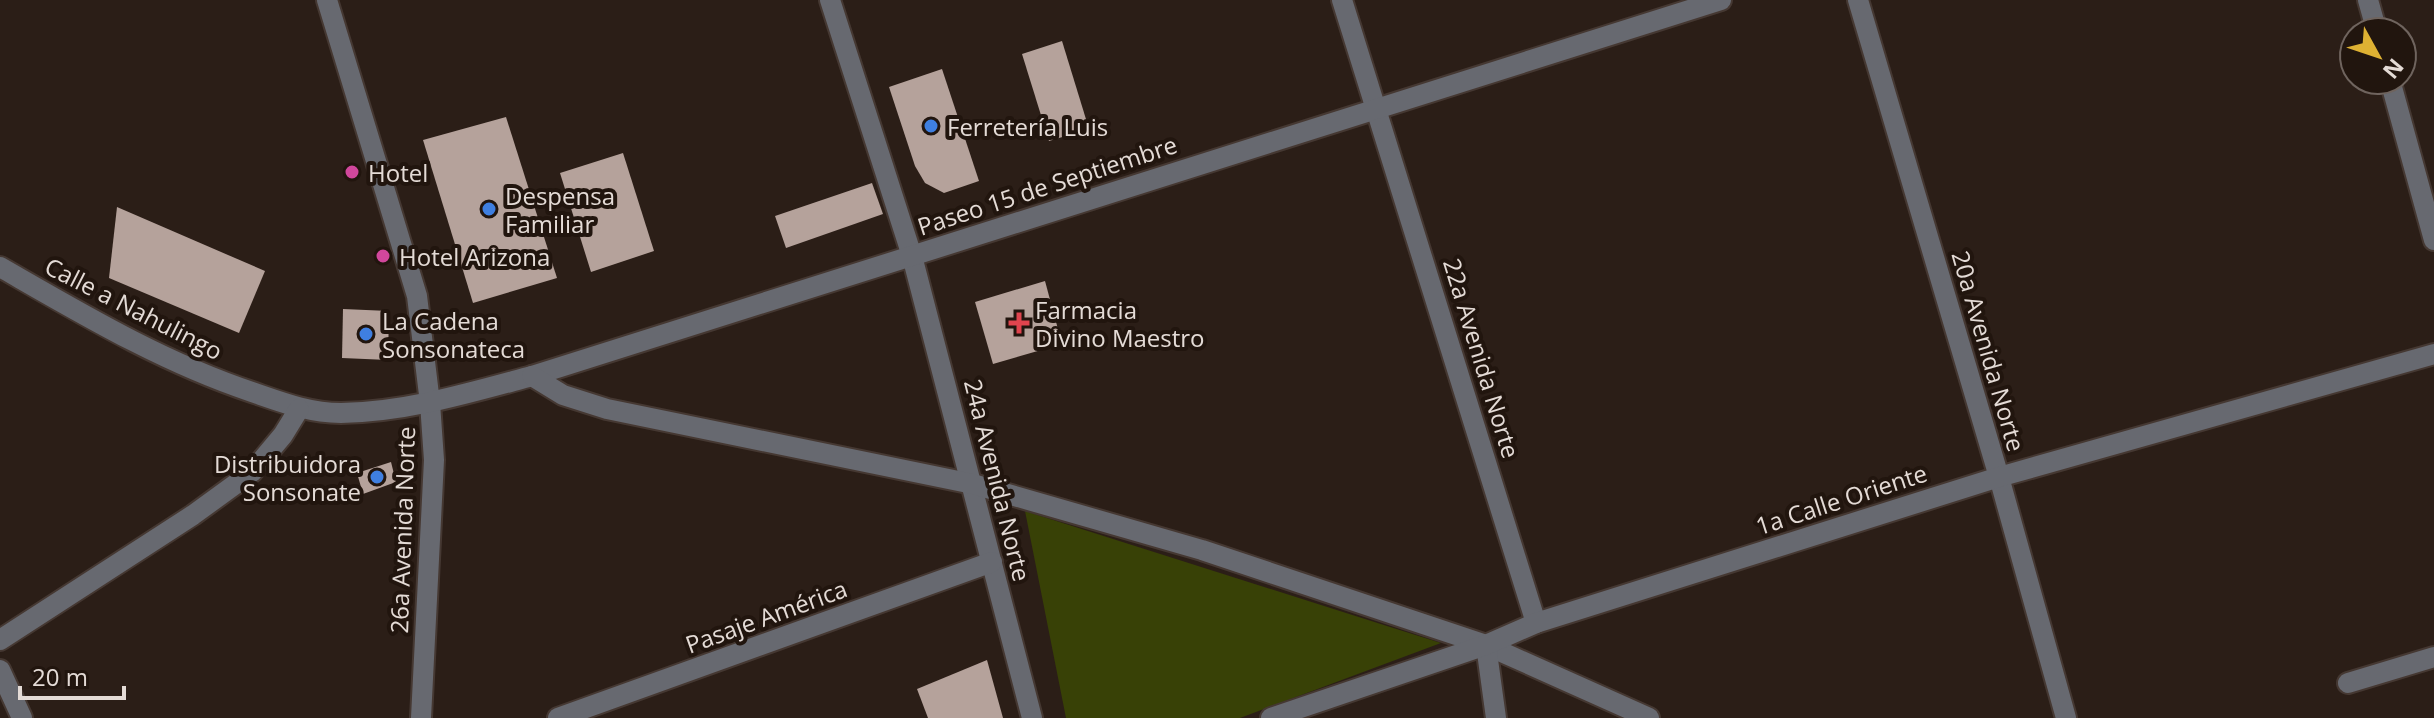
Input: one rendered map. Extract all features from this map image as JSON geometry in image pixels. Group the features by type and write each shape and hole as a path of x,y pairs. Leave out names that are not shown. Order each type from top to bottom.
{"street":[{"name":"26a Avenida Norte","path":"327,0 417,296 434,460 421,718"},
{"name":"24a Avenida Norte","path":"830,0 912,256 1032,718"},
{"name":"22a Avenida Norte","path":"1342,0 1536,623"},
{"name":"Paseo 15 de Septiembre","path":"386,408 430,403 532,376 1721,0"},
{"name":"20a Avenida Norte","path":"1858,0 1999,477 2066,718"},
{"path":"2394,96 2434,240"},
{"name":"Calle a Nahulingo","path":"0,267 114,333 194,371 299,409 340,413 386,408"},
{"name":"1a Calle Oriente","path":"1271,718 1486,645 1536,623 1999,477 2434,354"},
{"path":"532,376 563,395 607,409 973,484 1202,550 1486,645 1649,718"},
{"path":"0,640 193,515 252,472 283,435 299,409"},
{"name":"Pasaje América","path":"558,718 992,562"},
{"path":"1486,645 1496,718"},
{"path":"2348,683 2434,657"},
{"path":"0,670 22,718"}],"green space":[{"path":"1025,511 1441,643 1240,718 1066,718"}],"building":[{"path":"1062,41 1089,129 1049,141 1022,54"},
{"name":"Ferretería Luis","path":"942,69 979,181 944,193 925,183 915,166 889,87"},
{"name":"Despensa Familiar","path":"506,117 557,278 473,303 423,140"},
{"path":"623,153 654,251 591,272 560,173"},
{"path":"872,183 883,214 786,248 775,216"},
{"path":"117,207 265,271 239,333 109,278"},
{"name":"Farmacia Divino Maestro","path":"1045,281 1062,344 993,364 975,302"},
{"name":"La Cadena Sonsonateca","path":"343,309 389,311 388,360 342,358"},
{"name":"Distribuidora Sonsonate","path":"391,462 396,482 363,494 357,473"},
{"path":"987,660 1003,718 928,718 917,689"}],"place":[{"name":"Ferretería Luis","path":"931,126"},
{"name":"Hotel","path":"352,172"},
{"name":"Despensa Familiar","path":"489,209"},
{"name":"Hotel Arizona","path":"383,256"},
{"name":"Farmacia Divino Maestro","path":"1019,323"},
{"name":"La Cadena Sonsonateca","path":"366,334"},
{"name":"Distribuidora Sonsonate","path":"377,477"}]}
